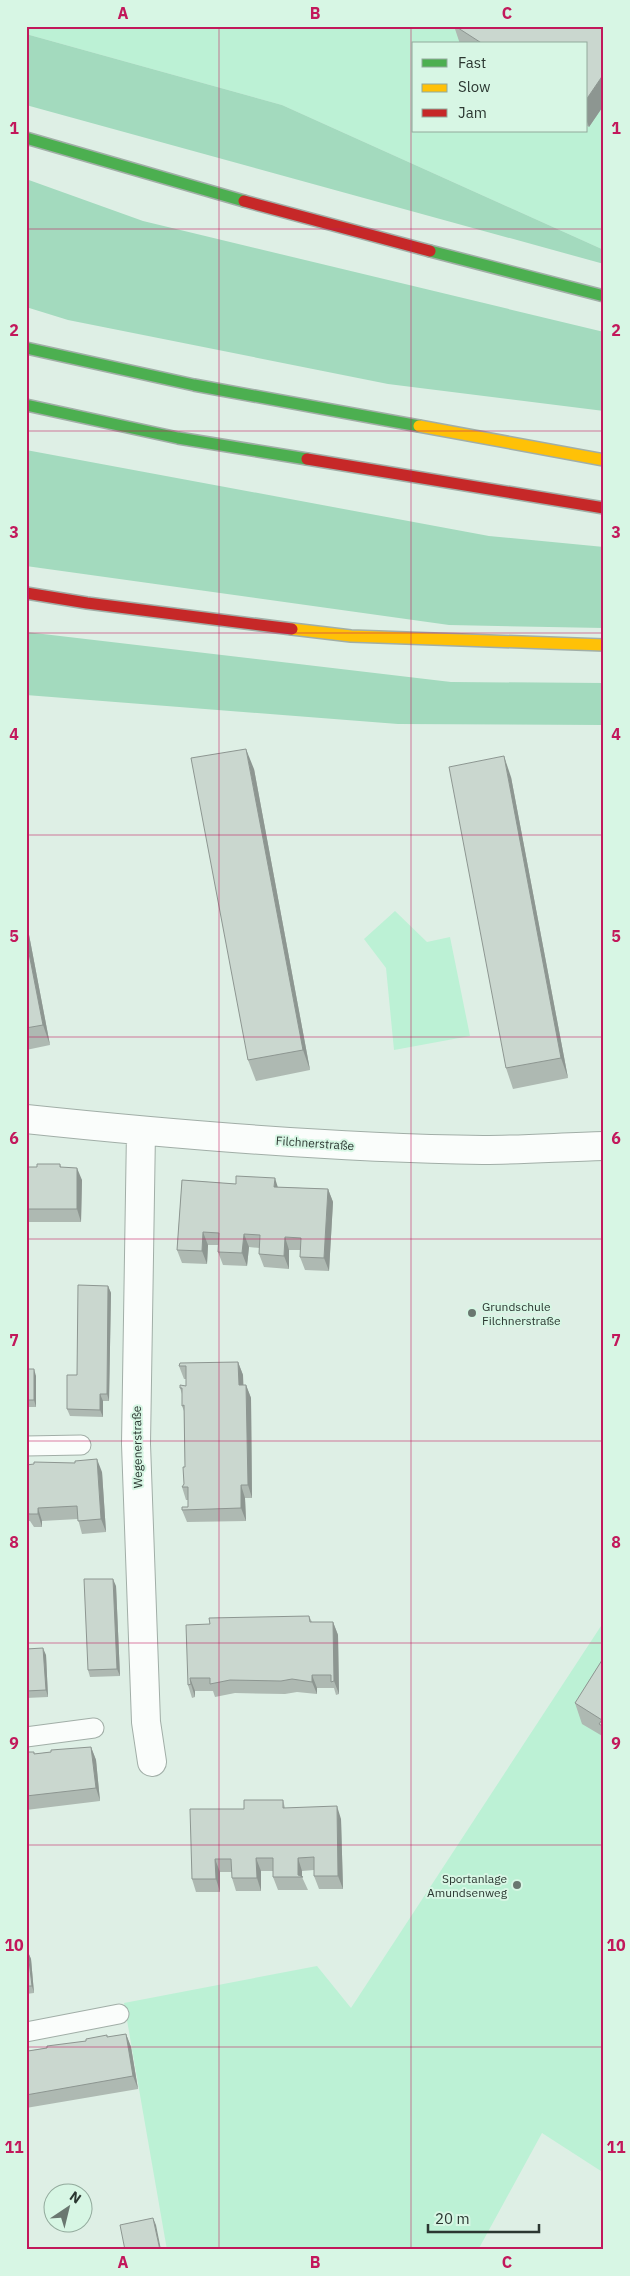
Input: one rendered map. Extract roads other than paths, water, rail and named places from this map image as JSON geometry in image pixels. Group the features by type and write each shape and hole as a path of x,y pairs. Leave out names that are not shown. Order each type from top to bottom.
{"highway":[{"path":"26,138 256,205 604,296"},
{"path":"26,348 194,385 604,460"},
{"path":"26,405 178,438 604,508"},
{"path":"26,594 351,636 604,645"}],"street":[{"name":"Filchnerstraße","path":"26,1119 141,1131 339,1145 464,1149 604,1146"},
{"name":"Wegenerstraße","path":"141,1131 136,1444 146,1722 152,1762"}],"lane":[{"path":"26,1446 81,1445"},
{"path":"26,1737 94,1728"},
{"path":"26,2032 119,2014"}],"place":[{"name":"Grundschule Filchnerstraße","path":"472,1313"},
{"name":"Sportanlage Amundsenweg","path":"517,1885"}]}
